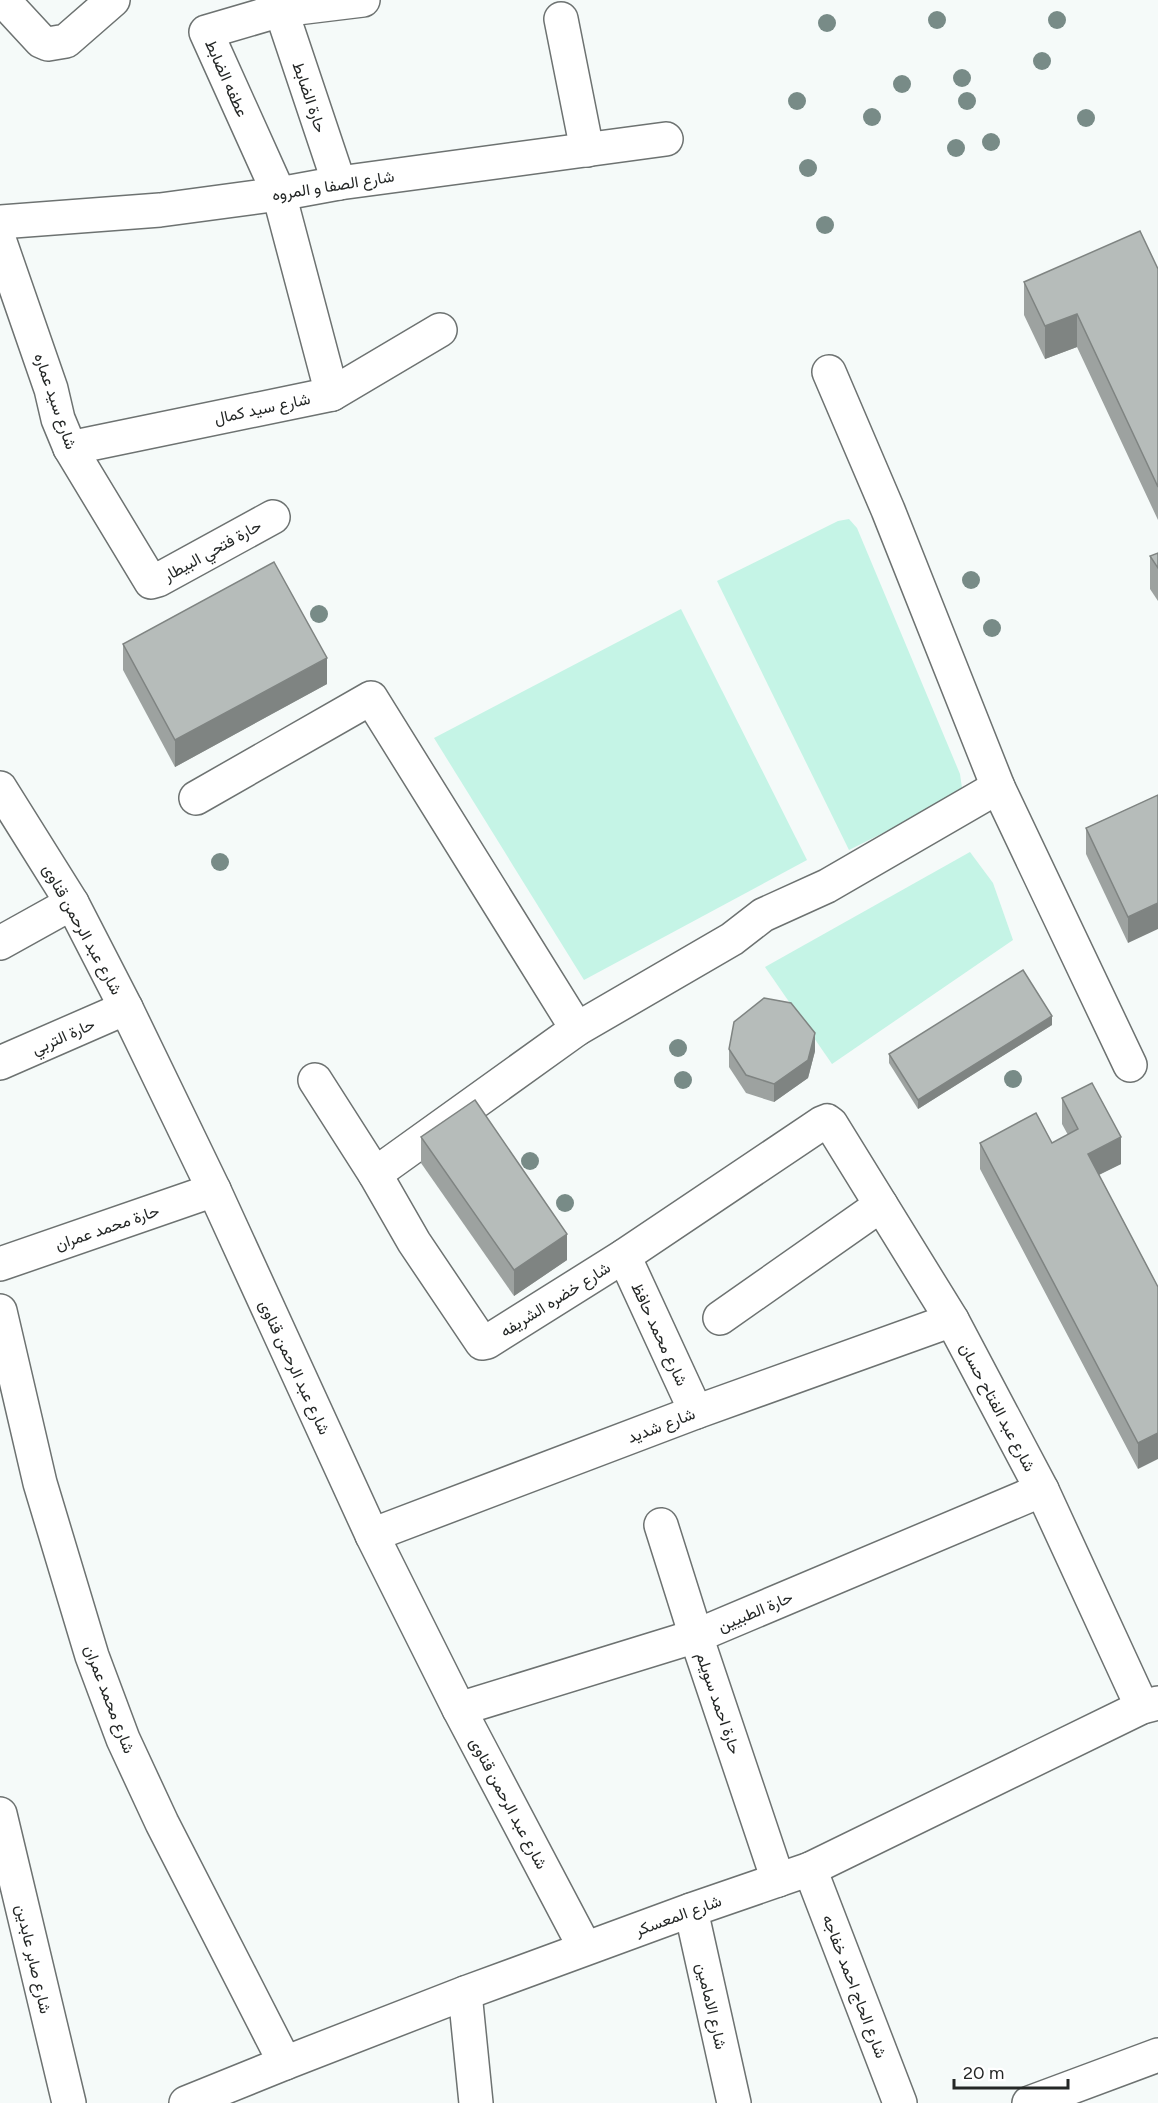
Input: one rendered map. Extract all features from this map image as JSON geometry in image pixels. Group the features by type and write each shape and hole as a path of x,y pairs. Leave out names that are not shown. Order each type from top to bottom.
{"street":[{"path":"3,0 40,41 57,44 66,41 113,0"},
{"path":"281,10 363,0"},
{"name":"حارة الضابط","path":"281,10 339,183"},
{"name":"عطفه الضابط","path":"279,194 206,32 281,10"},
{"path":"561,19 587,150"},
{"name":"شارع الصفا و المروه","path":"0,222 160,210 279,194 339,183 666,139"},
{"path":"279,194 332,393"},
{"name":"شارع سيد عماره","path":"0,242 51,389 58,419 70,448 150,582"},
{"name":"شارع سيد كمال","path":"70,448 332,393 440,330"},
{"path":"829,372 888,510 998,787 1130,1065"},
{"name":"حارة فتحي البيطار","path":"150,582 158,580 273,517"},
{"path":"196,798 371,698 577,1029"},
{"path":"375,1174 577,1029 732,939 763,915 827,886 998,787"},
{"name":"شارع عبد الرحمن قناوى","path":"0,788 72,903 126,1008 214,1190 372,1534 459,1709 585,1948"},
{"path":"0,943 72,903"},
{"name":"حارة التربي","path":"0,1063 126,1008"},
{"name":"شارع خضره الشريفه","path":"315,1080 375,1174 414,1242 482,1343 624,1256 827,1121"},
{"name":"شارع عبد الفتاح حسان","path":"827,1121 831,1124 951,1320 1042,1490 1150,1705"},
{"name":"حارة محمد عمران","path":"0,1264 214,1190"},
{"path":"720,1318 881,1205"},
{"name":"شارع محمد حافظ","path":"624,1256 696,1412"},
{"name":"شارع محمد عمران","path":"0,1311 40,1483 92,1656 123,1738 162,1822 285,2063"},
{"name":"شارع شديد","path":"372,1534 696,1412 951,1320"},
{"name":"حارة الطبيين","path":"459,1709 696,1636 1042,1490"},
{"name":"حارة احمد سويلم","path":"661,1525 778,1880"},
{"name":"شارع المعسكر","path":"186,2103 465,1993 810,1869 1150,1705"},
{"name":"شارع صابر عابدين","path":"0,1814 69,2103"},
{"name":"شارع الحاج احمد خفاجه","path":"810,1869 900,2103"},
{"name":"شارع الامامين","path":"691,1910 734,2103"},
{"path":"465,1993 476,2103"},
{"path":"1029,2103 1158,2055"}],"green space":[{"path":"849,519 857,528 960,774 962,788 947,801 849,850 717,581 838,521"},
{"path":"681,609 807,860 584,980 434,738"},
{"path":"970,852 993,883 1013,940 832,1064 765,967"}],"building":[{"path":"1140,231 1158,269 1158,487 1077,314 1045,326 1024,282"},
{"path":"1158,553 1158,568 1150,556"},
{"path":"274,562 327,658 175,740 123,644"},
{"path":"1158,795 1158,903 1128,917 1086,828"},
{"path":"1023,970 1052,1016 918,1100 889,1054"},
{"path":"764,998 791,1003 815,1033 808,1060 774,1084 746,1075 729,1049 734,1022"},
{"path":"1092,1083 1121,1137 1088,1154 1158,1287 1158,1433 1138,1443 980,1143 1036,1113 1052,1143 1078,1129 1062,1098"},
{"path":"475,1100 567,1234 514,1270 421,1137"}]}
